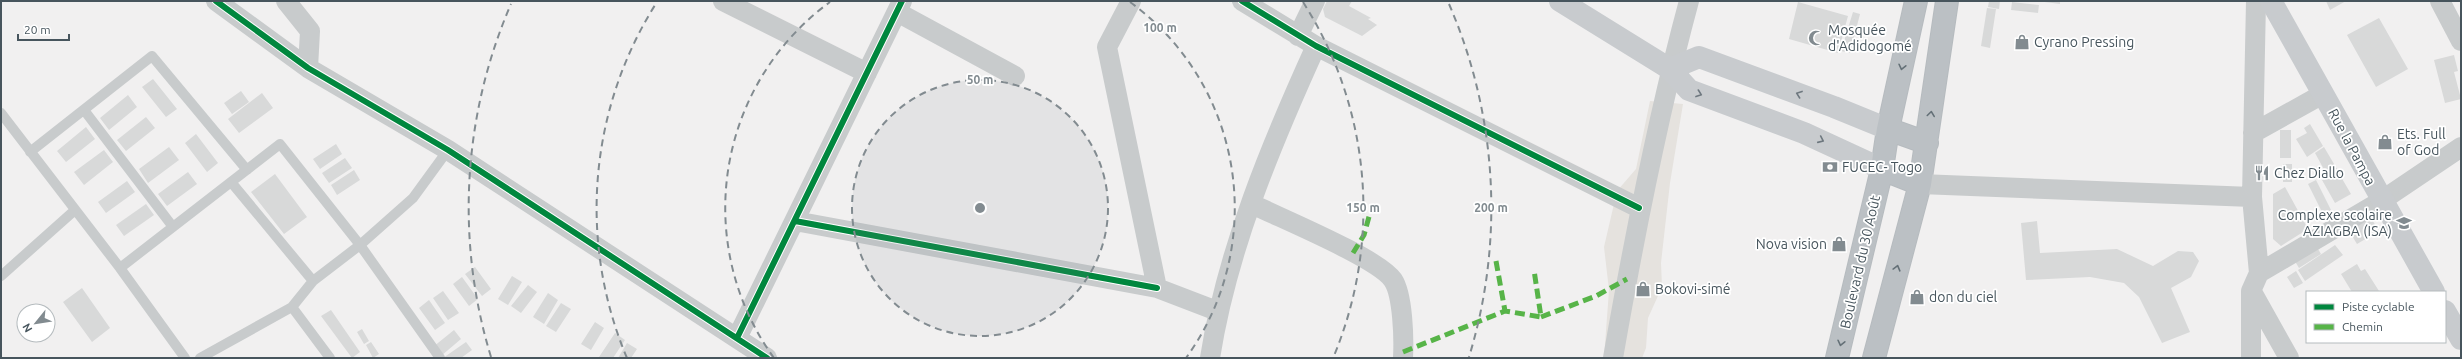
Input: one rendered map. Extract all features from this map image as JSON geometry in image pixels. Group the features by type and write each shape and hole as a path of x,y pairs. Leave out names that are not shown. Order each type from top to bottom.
{"highway":[{"name":"Boulevard du 30 Août","path":"1837,358 1882,169 1888,130 1916,1"},
{"path":"1874,358 1920,184 1947,1"},
{"path":"1888,130 1927,143"},
{"path":"1882,169 1920,184"}],"street":[{"path":"216,1 308,68 448,150 767,358"},
{"path":"286,1 310,31 308,68"},
{"path":"723,1 867,73"},
{"path":"1131,1 1107,47 1157,288"},
{"path":"1242,1 1316,46 1639,208"},
{"path":"1298,36 1315,1"},
{"path":"1560,1 1670,69 1689,90 1804,133 1882,169"},
{"path":"1613,358 1639,208 1670,69 1689,1"},
{"path":"2251,358 2255,282 2252,197 2256,1"},
{"name":"Rue la Pampa","path":"2271,1 2381,201 2433,291"},
{"path":"2440,1 2461,41"},
{"path":"737,338 899,6 1015,76"},
{"path":"1210,358 1217,311 1252,204 1286,113 1316,46"},
{"path":"1670,69 1698,58 1834,107 1888,130"},
{"path":"2254,133 2323,94"},
{"path":"2255,282 2381,201 2461,147"},
{"path":"1920,184 2252,197"},
{"path":"1252,204 1353,253 1384,271 1393,281 1398,294 1403,358"},
{"path":"795,221 1157,288 1217,311"},
{"path":"2255,282 2289,358"},
{"path":"2446,314 2461,339"}],"lane":[{"path":"30,152 152,56 247,170"},
{"path":"84,110 173,227"},
{"path":"1,114 120,268 185,358"},
{"path":"120,268 280,144 360,245 440,358"},
{"path":"200,358 292,307 313,281 360,245 412,198 448,150"},
{"path":"231,182 313,281"},
{"path":"1,276 75,210"},
{"path":"292,307 330,358"}],"shaded area":[{"path":"1650,101 1683,104 1670,183 1661,263 1662,287 1648,318 1646,348 1642,358 1604,358 1609,290 1604,247 1617,191 1636,169"}],"building":[{"path":"1327,1 1352,1 1349,6 1371,18 1368,19 1377,25 1362,36 1325,17 1323,9"},
{"path":"1989,1 2000,1 1999,9 1988,7"},
{"path":"2037,1 2060,1 2060,4"},
{"path":"2326,1 2346,1 2330,10"},
{"path":"1798,2 1848,16 1838,53 1789,39"},
{"path":"2012,2 2039,5 2038,13 2011,10"},
{"path":"1987,8 1996,9 1990,48 1981,46"},
{"path":"1853,12 1860,14 1850,53 1841,51"},
{"path":"2379,18 2408,69 2376,87 2347,35"},
{"path":"2454,55 2458,71 2454,72 2461,99 2445,103 2434,60"},
{"path":"153,79 177,109 166,117 142,87"},
{"path":"241,91 249,102 232,114 224,103"},
{"path":"262,93 273,108 239,133 228,119"},
{"path":"128,95 137,107 109,130 100,118"},
{"path":"146,117 155,128 126,151 117,140"},
{"path":"2310,124 2323,146 2307,157 2296,139 2307,133 2304,128"},
{"path":"86,127 95,139 66,162 57,151"},
{"path":"2280,130 2291,130 2291,158 2280,158"},
{"path":"196,134 218,163 207,172 185,143"},
{"path":"336,144 342,154 320,169 313,159"},
{"path":"169,147 179,160 148,183 139,169"},
{"path":"2324,147 2337,169 2327,175 2315,153"},
{"path":"104,150 113,162 84,185 74,172"},
{"path":"345,158 352,168 329,183 322,173"},
{"path":"2283,164 2292,164 2292,182 2283,182"},
{"path":"354,170 360,180 337,195 331,185"},
{"path":"2337,170 2351,194 2335,203 2322,180"},
{"path":"188,172 197,184 167,206 158,194"},
{"path":"275,174 307,217 284,234 251,192"},
{"path":"2316,180 2331,210 2323,214 2308,184"},
{"path":"127,181 135,192 106,213 98,202"},
{"path":"2285,187 2308,229 2281,246 2273,239 2273,194"},
{"path":"146,204 154,215 124,236 116,225"},
{"path":"2371,218 2379,231 2357,244 2349,231"},
{"path":"2037,221 2040,253 2117,249 2153,266 2178,251 2193,252 2199,261 2191,277 2171,288 2190,332 2162,343 2139,297 2124,283 2090,277 2026,280 2021,223"},
{"path":"2315,244 2321,254 2299,268 2293,258"},
{"path":"2335,245 2343,255 2305,281 2298,270"},
{"path":"2357,264 2361,271 2365,269 2379,291 2351,291 2341,274"},
{"path":"475,267 491,289 482,296 465,274"},
{"path":"2296,271 2303,283 2294,288 2287,277"},
{"path":"512,276 522,282 508,305 498,299"},
{"path":"462,277 478,299 469,306 453,284"},
{"path":"528,285 537,292 521,313 511,306"},
{"path":"82,288 110,328 92,342 63,302"},
{"path":"443,291 459,313 448,320 433,298"},
{"path":"548,293 558,300 544,324 533,317"},
{"path":"429,300 445,323 435,330 419,308"},
{"path":"561,303 571,309 556,332 546,326"},
{"path":"331,310 360,352 352,358 321,316"},
{"path":"595,322 604,328 591,350 581,344"},
{"path":"362,329 369,341 364,344 357,332"},
{"path":"454,330 461,339 441,356 433,347"},
{"path":"615,333 625,340 613,358 599,357"},
{"path":"371,342 379,354 373,358 366,345"},
{"path":"466,342 472,350 461,358 443,358"},
{"path":"627,343 637,349 631,358 618,358"}],"marked path":[{"path":"1353,253 1364,235 1370,213"},
{"path":"1496,261 1505,311"},
{"path":"1403,352 1505,311 1541,317 1534,270"},
{"path":"1541,317 1596,296 1627,279"}],"cycle path":[{"path":"216,1 308,68 448,150 767,358"},
{"path":"737,338 902,1"},
{"path":"1242,1 1316,46 1639,208"},
{"path":"795,221 1157,288"}],"place":[{"name":"Mosquée d'Adidogomé","path":"1816,38"},
{"name":"Cyrano Pressing","path":"2022,42"},
{"name":"Ets. Full of God","path":"2385,142"},
{"name":"FUCEC- Togo","path":"1830,167"},
{"name":"Chez Diallo","path":"2262,173"},
{"name":"Complexe scolaire AZIAGBA (ISA)","path":"2404,223"},
{"name":"Nova vision","path":"1839,244"},
{"name":"Bokovi-simé","path":"1643,289"},
{"name":"don du ciel","path":"1917,297"}]}
